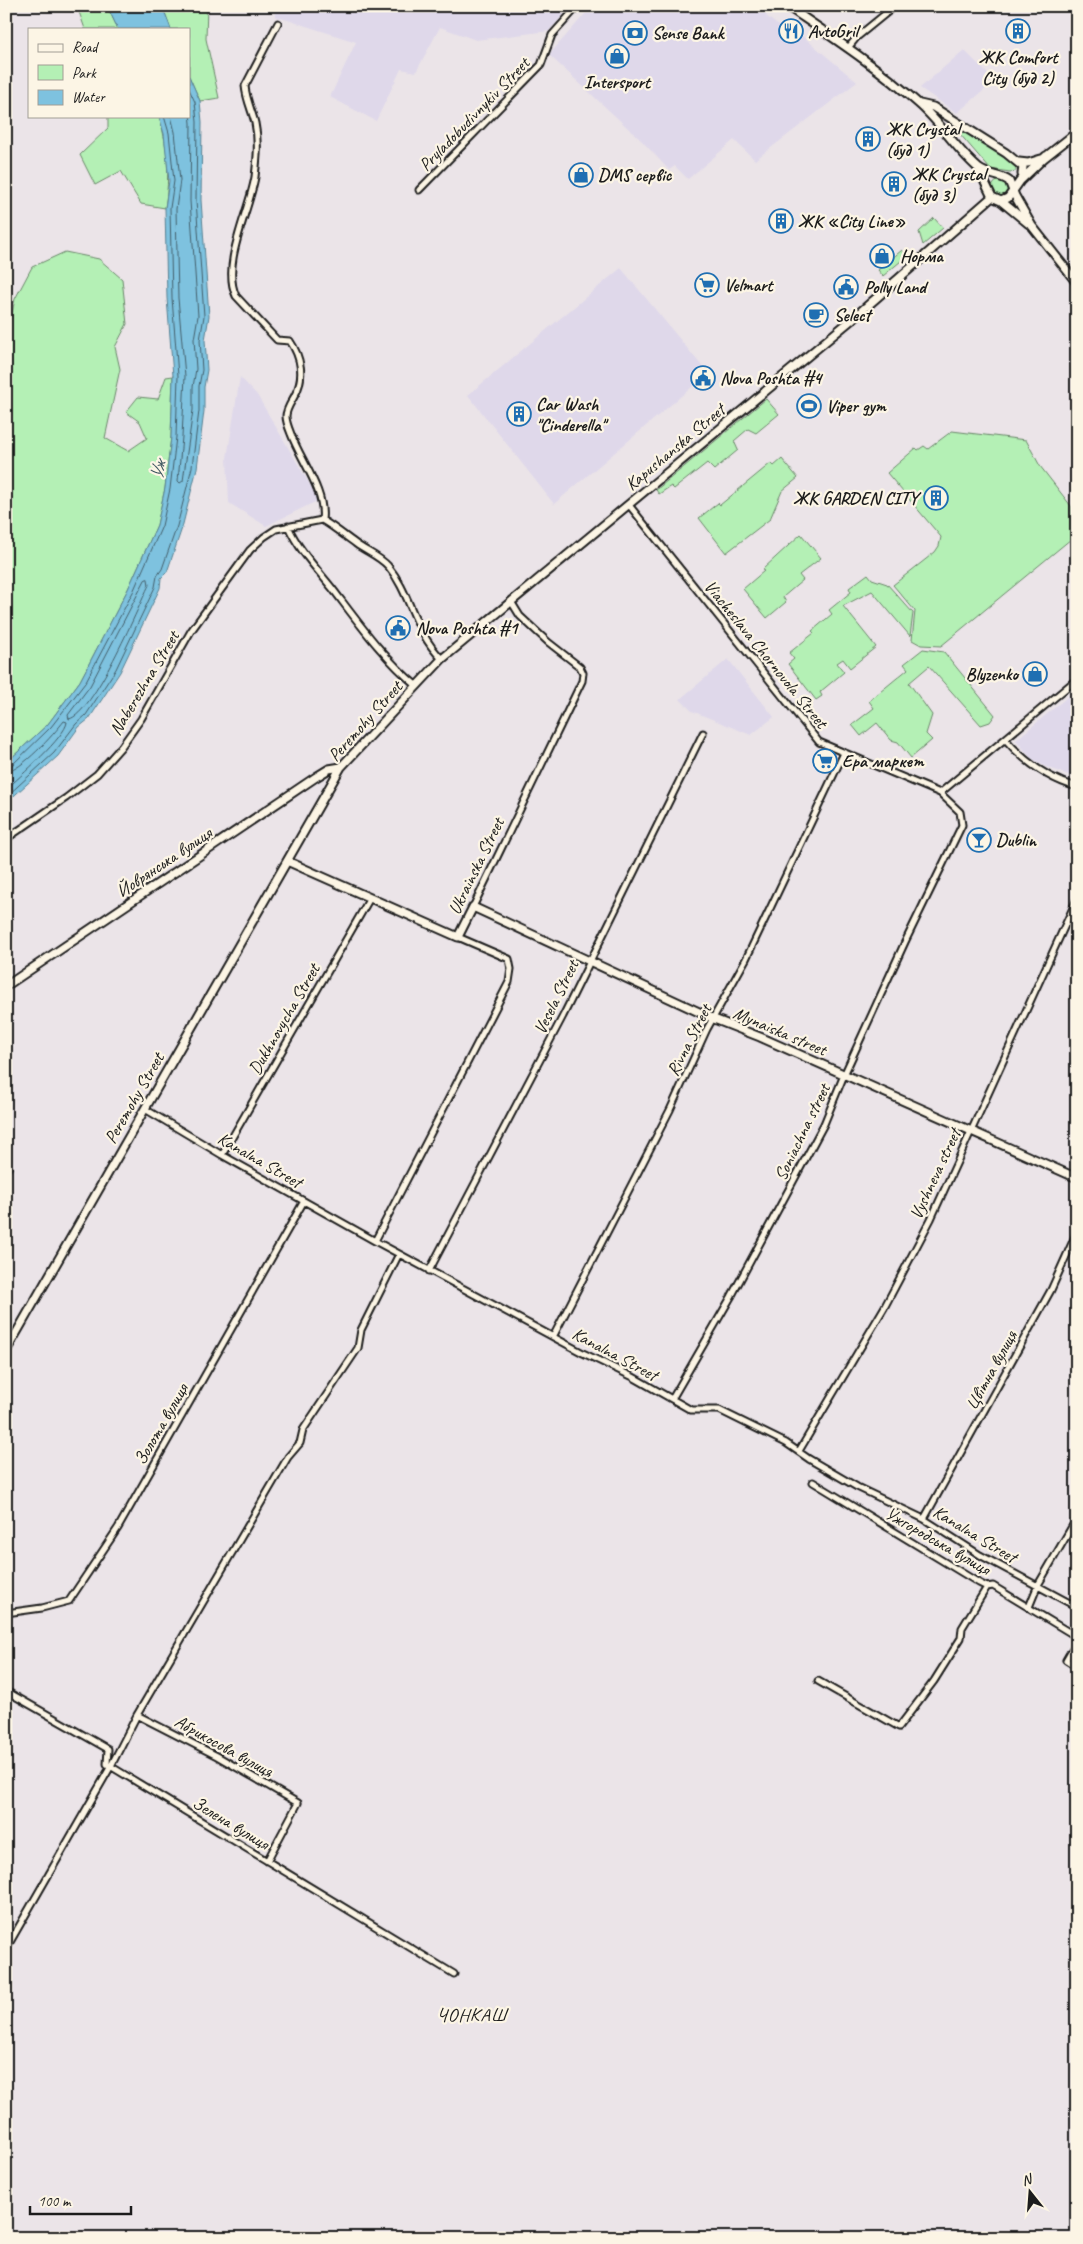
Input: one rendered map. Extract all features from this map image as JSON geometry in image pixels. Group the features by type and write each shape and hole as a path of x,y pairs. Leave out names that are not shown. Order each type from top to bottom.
{"street":[{"name":"Pryladobudivnykiv Street","path":"419,190 541,65 552,35 578,6"},
{"path":"788,6 848,48 919,104 978,168 991,194 1032,226"},
{"path":"848,48 857,37 895,6"},
{"path":"278,23 245,86 256,126 257,160 248,209 233,258 231,279 236,296 277,340 290,341 297,352 301,376 297,393 287,412 286,419 293,439 320,497 323,509 322,520 378,557 388,567 398,581 417,625 431,648 442,659"},
{"path":"919,104 933,107 1019,162 1023,167 1022,174"},
{"path":"991,194 992,181 1022,174 1077,132"},
{"path":"1019,162 1033,162 1046,156"},
{"path":"1001,201 1008,198 1020,181 1046,156"},
{"path":"978,168 1011,183 1012,192 1032,226 1077,283"},
{"name":"Kapushanska Street","path":"442,659 850,322 991,194"},
{"name":"Viacheslava Chornovola Street","path":"629,505 819,742 940,793"},
{"name":"Naberezhna Street","path":"6,839 66,798 97,774 121,747 141,719 191,631 250,550 264,537 288,526 322,520"},
{"path":"288,526 299,546 348,609 394,664 417,686"},
{"name":"Ukrainska Street","path":"375,1241 509,982 511,969 509,959 458,937 582,681 583,673 580,667 548,642 520,616 512,603"},
{"name":"Peremohy Street","path":"6,1350 341,767 442,659"},
{"path":"940,793 1077,680"},
{"name":"Vesela Street","path":"430,1271 563,1016 703,734"},
{"path":"1005,739 1020,756 1047,775 1077,787"},
{"name":"Rivna Street","path":"553,1337 650,1150 707,1029 746,959 844,753"},
{"name":"Йоврянська вулиця","path":"6,986 316,778 329,770 341,767"},
{"name":"Soniachna street","path":"672,1398 730,1297 824,1124 844,1075 905,942 962,825 960,812 940,793"},
{"path":"287,861 458,937"},
{"name":"Dukhnovycha Street","path":"222,1155 370,898"},
{"name":"Vyshneva street","path":"799,1451 884,1308 931,1219 1077,899"},
{"name":"Mynaiska street","path":"473,907 714,1019 1077,1178"},
{"name":"Kanalna Street","path":"145,1108 222,1155 375,1241 553,1337 672,1398 691,1410 718,1410 724,1412 799,1451 856,1487 924,1519 980,1555 1077,1607"},
{"path":"6,1165 8,1168 6,1170"},
{"name":"Золота вулиця","path":"6,1613 42,1608 69,1601 118,1528 304,1201"},
{"name":"Цвітна вулиця","path":"924,1519 1051,1290 1077,1232"},
{"path":"6,1949 111,1766 137,1714 288,1457 300,1443 304,1430 358,1348 361,1330 399,1254"},
{"name":"Ужгородська вулиця","path":"812,1482 987,1587 993,1586 1077,1637"},
{"path":"1028,1607 1077,1518"},
{"path":"818,1681 899,1728 934,1681 961,1638 962,1628 987,1587"},
{"path":"1077,1641 1066,1660 1077,1667"},
{"path":"6,1691 108,1749 107,1764 111,1766"},
{"name":"Абрикосова вулиця","path":"137,1714 217,1756 298,1804 267,1861"},
{"name":"Зелена вулиця","path":"111,1766 454,1974"}],"shaded area":[{"path":"271,6 571,6 549,31 476,40 440,27 416,72 401,69 376,121 330,97 356,42 275,16 275,8"},
{"path":"592,6 771,6 766,16 795,39 800,34 857,82 755,160 734,140 688,179 675,166 669,170 642,141 549,55"},
{"path":"964,50 995,81 957,113 920,88"},
{"path":"621,268 706,371 709,369 713,374 709,377 706,375 554,504 468,395"},
{"path":"240,377 257,395 319,500 266,526 229,503 227,458"},
{"path":"728,659 774,717 751,735 692,711 680,699"},
{"path":"1077,689 1077,778 1044,766 1031,758 1016,740"}],"green space":[{"path":"77,6 107,6 118,28 85,28"},
{"path":"151,6 207,6 206,39 219,98 200,101 190,78 190,28 171,28 165,13"},
{"path":"108,118 159,118 167,162 165,208 141,204 121,171 95,185 80,155 108,128"},
{"path":"947,119 1013,162 1016,165 1016,171 990,169"},
{"path":"1001,180 1007,183 1010,189 1007,195 1001,198 995,195 992,189 995,183"},
{"path":"934,218 943,228 923,245 919,232"},
{"path":"902,250 907,256 883,276 878,270"},
{"path":"65,252 99,259 122,279 127,324 115,347 120,369 105,438 128,451 147,438 140,422 126,412 138,397 158,399 166,377 173,376 171,437 165,488 157,525 128,589 80,681 48,724 6,763 6,341 15,299 32,267"},
{"path":"766,399 779,414 756,433 748,429 734,441 738,450 714,470 707,463 674,489 671,486 659,494 656,490"},
{"path":"952,431 1026,440 1040,466 1071,506 1073,535 1071,539 941,646 921,645 912,640 915,611 893,585 935,552 941,537 887,473 916,448 918,450 924,446 928,449"},
{"path":"782,459 798,478 782,491 770,519 726,553 699,518 718,503 720,505 771,463 774,466"},
{"path":"801,534 821,558 799,575 803,580 783,597 786,602 767,618 743,589"},
{"path":"868,574 872,579 887,584 913,613 910,636 872,591 843,606 876,647 850,668 843,659 837,663 844,672 820,692 822,696 816,700 788,664 794,659 789,653 814,633 812,631 832,614 829,610 851,592 849,588"},
{"path":"923,649 944,652 995,715 990,722 981,725 929,666 909,683 932,715 926,734 932,740 911,758 898,742 891,740 877,723 861,736 852,725 874,708 869,701 908,669 904,664"}],"water":[{"path":"107,6 151,6 165,13 171,28 118,28"},
{"path":"190,78 200,101 202,122 201,200 209,316 205,340 207,370 204,387 204,411 197,468 182,528 167,572 161,578 160,588 120,672 89,719 79,727 58,756 6,803 6,763 48,724 80,681 128,589 157,525 165,488 171,437 173,376 167,298 165,208 169,181 164,134 160,118 190,118"}],"place":[{"name":"AvtoGril","path":"791,31"},
{"name":"ЖК Comfort City (буд 2)","path":"1018,31"},
{"name":"Sense Bank","path":"635,33"},
{"name":"Intersport","path":"617,56"},
{"name":"ЖК Crystal (буд 1)","path":"868,139"},
{"name":"DMS сервіс","path":"581,175"},
{"name":"ЖК Crystal (буд 3)","path":"894,184"},
{"name":"ЖК «City Line»","path":"781,221"},
{"name":"Норма","path":"882,256"},
{"name":"Velmart","path":"707,285"},
{"name":"Polly Land","path":"846,287"},
{"name":"Select","path":"816,315"},
{"name":"Nova Poshta #4","path":"703,378"},
{"name":"Viper gym","path":"809,406"},
{"name":"Car Wash \"Cinderella\"","path":"519,414"},
{"name":"ЖК GARDEN CITY","path":"936,498"},
{"name":"Nova Poshta #1","path":"398,628"},
{"name":"Blyzenko","path":"1035,674"},
{"name":"Ера маркет","path":"825,761"},
{"name":"Dublin","path":"979,840"}],"district":[{"name":"ЧОНКАШ","path":"472,2015"}],"water label":[{"name":"Уж","path":"158,470"}]}
